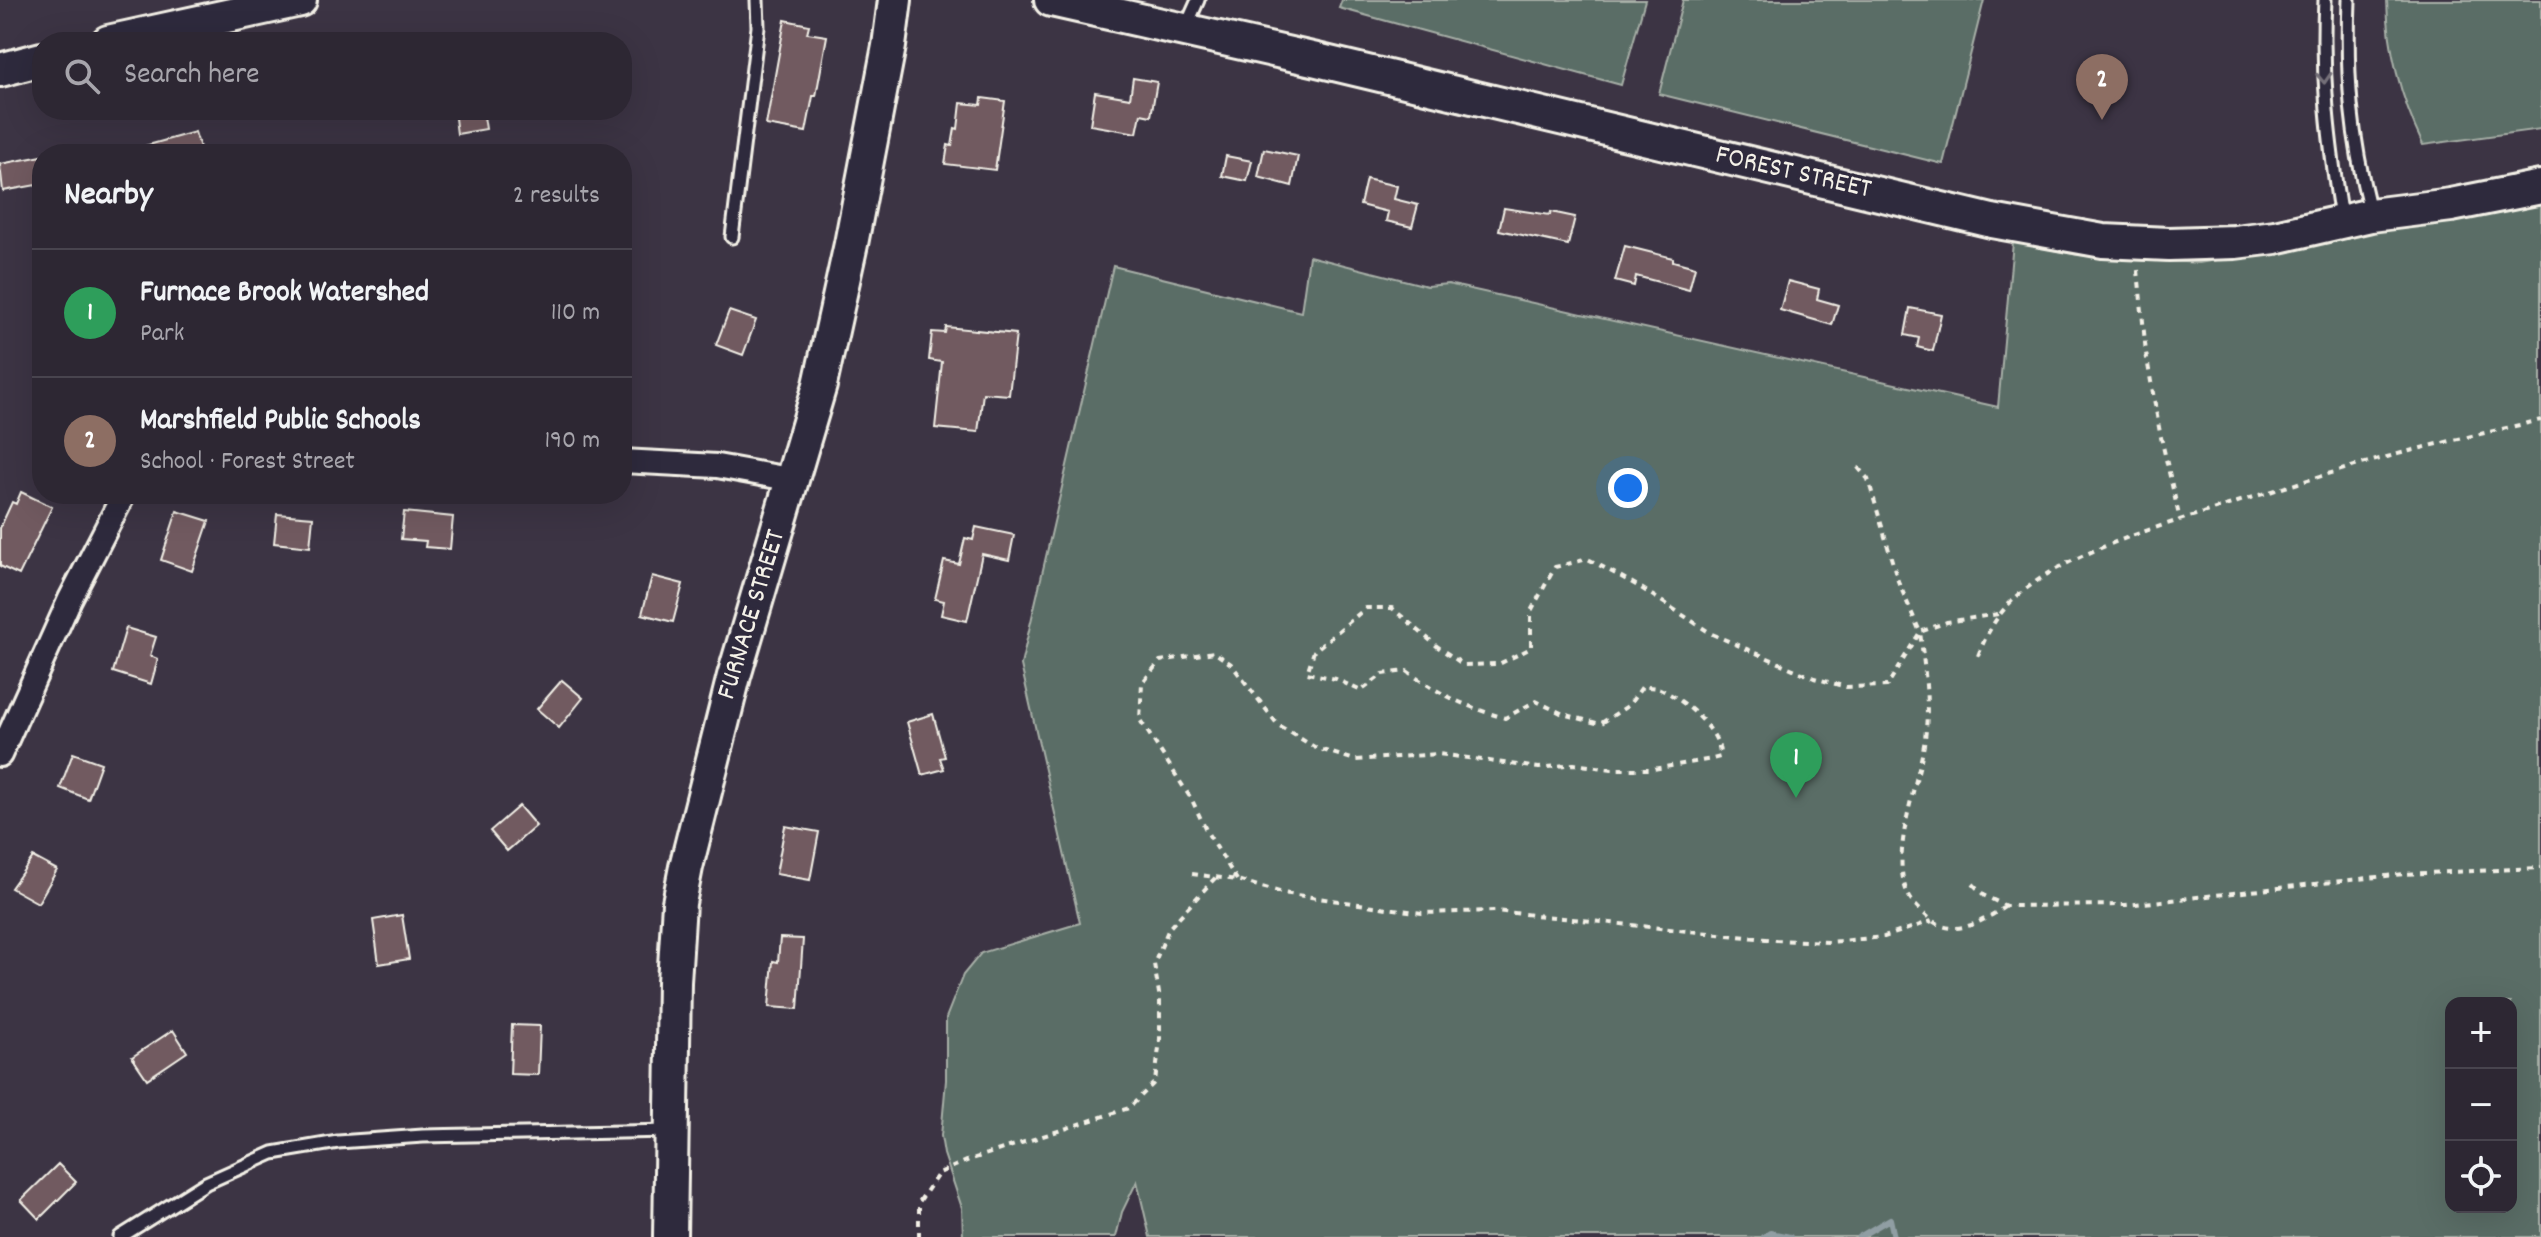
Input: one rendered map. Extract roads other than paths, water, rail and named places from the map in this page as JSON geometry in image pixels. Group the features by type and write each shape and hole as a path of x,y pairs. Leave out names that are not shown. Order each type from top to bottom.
{"street":[{"path":"154,32 300,0"},
{"name":"FURNACE STREET","path":"670,1237 676,942 686,867 730,689 794,480 842,291 884,77 895,0"},
{"name":"FOREST STREET","path":"1051,0 1992,221 2091,239 2136,243 2235,242 2541,187"},
{"path":"0,70 32,62"},
{"path":"632,462 717,466 794,480"},
{"path":"0,755 70,599 119,504"}],"lane":[{"path":"732,237 758,27 757,0"},
{"path":"1184,30 1198,0"},
{"path":"2325,0 2322,45 2326,121 2356,218"},
{"path":"2349,0 2349,97 2355,148 2356,218"},
{"path":"120,1237 206,1183 273,1153 338,1142 423,1136 670,1131"}],"waterway":[{"path":"1859,1237 1890,1219 1894,1237"},
{"path":"1764,1237 1770,1233 1790,1237"}],"place":[{"name":"Marshfield Public Schools","path":"2102,120"},
{"name":"Furnace Brook Watershed","path":"1796,798"}]}
